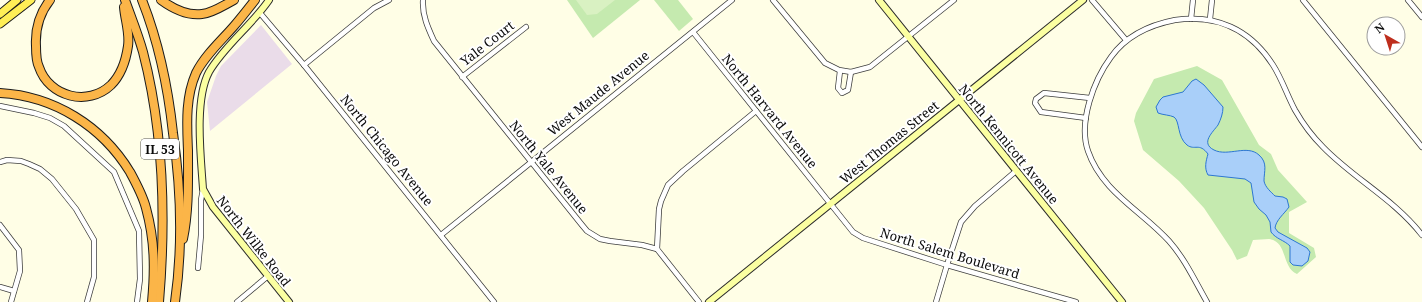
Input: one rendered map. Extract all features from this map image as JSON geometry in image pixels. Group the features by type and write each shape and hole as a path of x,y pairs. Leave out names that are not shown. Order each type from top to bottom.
{"highway":[{"path":"50,0 40,15 37,26 36,39 38,66 47,82 52,87 64,94 79,97 95,95 103,92 116,79 122,70 128,45 124,0"},
{"name":"IL 53","path":"124,0 143,52 156,119 162,173 162,255 159,302"},
{"name":"IL 53","path":"142,0 152,27 164,71 179,173 179,255 175,302"},
{"path":"161,0 172,8 184,12 202,14 219,8 234,0"},
{"path":"179,255 186,224 188,183 187,120 189,95 196,73 207,56 255,0"},
{"path":"0,92 40,100 71,114 101,137 126,166 136,183 146,206 151,231 154,258 152,302"}],"main road":[{"path":"0,14 17,0"},
{"path":"0,24 31,0"}],"street":[{"name":"North Wilke Road","path":"270,0 229,46 209,72 203,86 199,134 203,189 213,207 288,302"},
{"path":"304,65 374,8 389,0"},
{"name":"North Yale Avenue","path":"423,0 425,19 434,41 587,231 600,239 642,245 657,249"},
{"name":"West Maude Avenue","path":"441,235 732,0"},
{"path":"773,0 825,63 840,70 851,72 870,67 954,0"},
{"name":"North Kennicott Avenue","path":"879,0 1122,302"},
{"name":"West Thomas Street","path":"709,302 1083,0"},
{"path":"1092,0 1126,40"},
{"path":"1191,19 1192,0"},
{"path":"1210,19 1212,0"},
{"path":"1303,0 1422,147"},
{"path":"1408,0 1422,17"},
{"name":"North Chicago Avenue","path":"260,13 304,65 494,302"},
{"path":"1207,302 1177,250 1154,225 1123,200 1100,174 1088,151 1085,131 1086,118 1090,98 1105,65 1126,40 1142,30 1154,26 1171,21 1210,19 1241,32 1260,49 1272,63 1304,125 1315,139 1343,165 1405,215 1422,235"},
{"name":"Yale Court","path":"462,77 526,26"},
{"name":"North Harvard Avenue","path":"693,32 831,204"},
{"path":"840,70 838,88 842,93 848,90 851,72"},
{"path":"1086,118 1041,112 1035,103 1036,98 1044,93 1090,98"},
{"path":"0,106 34,113 50,118 64,126 114,172 139,231 140,279 137,302"},
{"path":"699,302 657,249 659,209 661,201 668,185 683,170 756,111"},
{"path":"0,162 7,160 21,161 40,169 52,179 76,209 94,240 94,276 88,302"},
{"path":"936,302 961,222 975,206 1016,171"},
{"path":"198,268 201,235 201,200 203,189"},
{"name":"North Salem Boulevard","path":"831,204 853,232 862,238 947,265 1076,302"},
{"path":"0,225 19,250 20,271 11,302"},
{"path":"237,302 268,276"},
{"path":"0,287 14,291"}],"shaded area":[{"path":"261,25 292,64 210,131 207,102 216,76 221,66"}],"green space":[{"path":"567,0 640,0 593,38"},
{"path":"576,0 615,0 597,14 587,15"},
{"path":"654,0 678,0 693,19 679,31"},
{"path":"1197,66 1222,80 1259,145 1271,154 1278,170 1307,202 1289,212 1289,233 1314,248 1316,257 1297,274 1292,271 1289,266 1279,244 1269,239 1253,240 1247,256 1237,260 1204,208 1179,181 1143,150 1134,121 1136,113 1154,79"}],"water":[{"path":"1196,79 1204,85 1223,107 1218,125 1211,134 1208,144 1214,150 1219,152 1243,150 1254,152 1262,158 1265,164 1264,181 1268,189 1275,196 1287,199 1289,207 1275,228 1278,232 1307,248 1310,252 1308,261 1302,266 1293,265 1290,262 1290,246 1271,232 1270,222 1266,215 1254,202 1251,183 1245,179 1208,175 1206,162 1208,154 1205,150 1200,147 1190,147 1187,145 1180,134 1176,119 1171,116 1158,113 1156,107 1163,97 1183,92 1192,81"}]}
